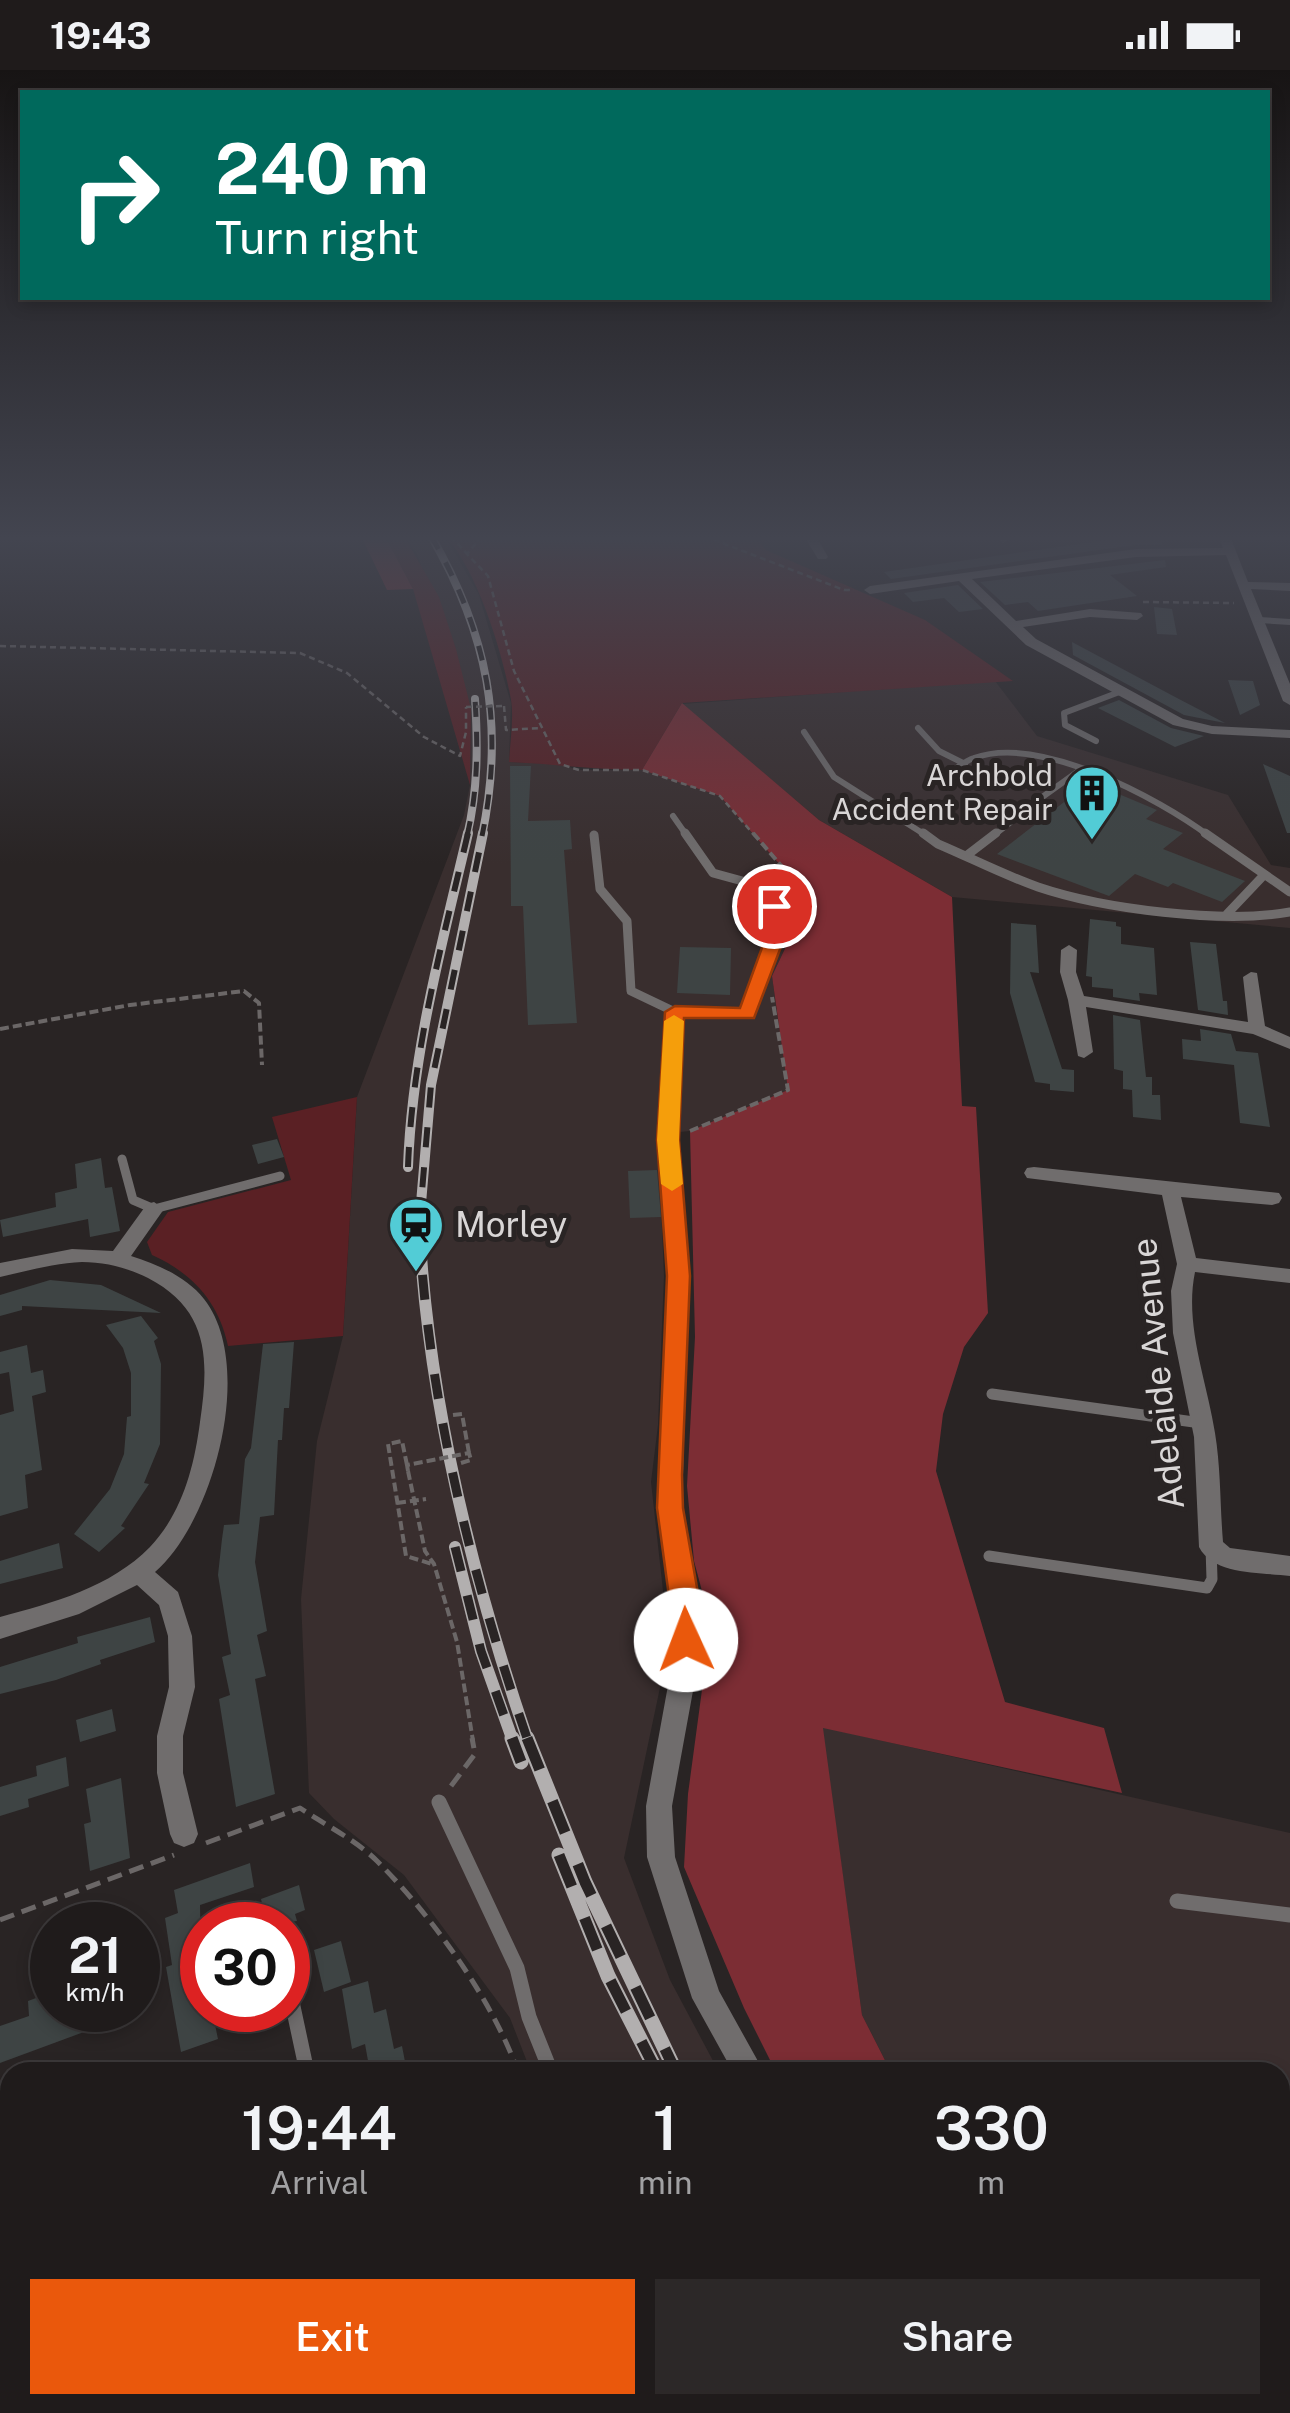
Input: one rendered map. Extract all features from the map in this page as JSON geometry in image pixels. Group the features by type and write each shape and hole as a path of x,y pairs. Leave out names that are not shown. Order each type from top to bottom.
{"street":[{"path":"1037,645 1178,722 1212,730 1290,734"},
{"path":"1270,645 1287,683 1290,701"},
{"path":"1069,950 1068,972 1077,1000 1084,1052"},
{"path":"1251,977 1257,1029"},
{"path":"1077,1000 1257,1029 1290,1044"},
{"path":"672,1056 668,1140 679,1276 670,1508 687,1610 684,1669 659,1806 662,1857 707,1998 743,2062"},
{"name":"Adelaide Avenue","path":"1034,1173 1170,1189 1187,1264 1181,1292 1183,1319 1201,1423 1212,1547 1224,1556 1290,1566"},
{"path":"1170,1189 1272,1198"},
{"path":"119,1258 154,1209"},
{"path":"0,1270 85,1255 119,1258 180,1289 204,1315 214,1350 207,1453 193,1498 171,1539 104,1593 59,1612 0,1628"},
{"path":"1187,1264 1290,1276"},
{"path":"137,1570 169,1599 180,1636 182,1687 170,1736 170,1773 184,1834"}],"lane":[{"path":"1096,741 1065,725 1064,714 1122,691"},
{"path":"918,728 939,750 965,764"},
{"path":"804,732 834,776 857,795 894,811 938,844 1070,898 1256,918 1290,912"},
{"path":"942,779 976,756 1000,752 1034,755 1153,796 1290,892"},
{"path":"1027,808 1080,770"},
{"path":"594,835 600,890 627,920 631,991 675,1012 748,1014 780,923 774,906 758,885 713,873 673,816"},
{"path":"966,856 1011,822"},
{"path":"1227,914 1262,876"},
{"path":"672,1056 675,1012"},
{"path":"122,1159 133,1200 154,1209 280,1176"},
{"path":"992,1394 1201,1423"},
{"path":"988,1556 1207,1588 1212,1579 1212,1547"},
{"path":"439,1802 516,1968 547,2062"},
{"path":"1178,1900 1290,1916"},
{"path":"298,2032 305,2062"}],"path":[{"path":"507,645 514,671 560,764 579,770 642,770 720,796 809,898 794,929"},
{"path":"0,646 300,653 330,663 425,740 460,756 466,732 466,706 504,706 506,730 542,728"},
{"path":"668,1140 788,1090 772,987"},
{"path":"0,1028 244,991 259,1004 262,1065"},
{"path":"453,1416 462,1414 470,1456"},
{"path":"434,1564 406,1556 388,1444 402,1440 425,1551 434,1564 457,1642 475,1754 439,1802"},
{"path":"460,1462 470,1456"},
{"path":"408,1468 470,1456"},
{"path":"397,1503 426,1498"},
{"path":"0,1920 300,1808 375,1859 462,1964 505,2035 514,2062"}],"shaded area":[{"path":"429,645 455,645 456,649 471,709 470,785"},
{"path":"449,645 494,645 511,703 509,762 560,764 579,770 642,770 720,796 809,898 772,976 788,1090 690,1131 658,1134 664,1276 658,1425 651,1482 669,1645 624,1858 670,1980 714,2062 527,2062 510,2018 404,1875 334,1819 309,1793 301,1599 317,1441 343,1336 357,1097 464,815 470,785 471,709"},
{"path":"497,645 962,645 1013,681 682,703 642,770 609,769 509,762 512,707"},
{"path":"995,681 1037,736 1228,795 1271,865 1290,868 1290,928 952,897 819,820 682,704"},
{"path":"682,703 819,820 952,897 962,1106 976,1107 988,1313 964,1347 943,1414 936,1471 1005,1702 1104,1728 1122,1793 823,1728 862,2015 886,2062 771,2062 684,1867 688,1794 706,1660 707,1610 694,1561 687,1486 695,1337 690,1131 788,1090 772,976 809,898 720,796 642,770"},
{"path":"357,1097 343,1336 228,1346 218,1316 202,1291 152,1255 147,1242 168,1212 291,1180 272,1117"},
{"path":"822,1727 1290,1833 1290,2062 886,2062 862,2015"}],"building":[{"path":"1072,645 1078,645 1225,723 1184,715 1073,655"},
{"path":"1228,680 1253,681 1260,705 1240,715"},
{"path":"1119,700 1171,728 1204,736 1175,747 1098,708"},
{"path":"1263,764 1290,776 1290,833 1287,833"},
{"path":"510,766 531,766 528,821 570,820 572,849 564,850 577,1023 528,1025 523,906 511,906"},
{"name":"Archbold Accident Repair","path":"1090,782 1157,810 1146,819 1183,833 1163,849 1245,881 1222,902 1173,883 1168,887 1135,874 1109,896 997,854"},
{"path":"1090,919 1116,922 1121,927 1121,944 1154,948 1157,995 1139,993 1140,1001 1113,997 1113,989 1092,987 1092,977 1086,976"},
{"path":"1011,923 1036,925 1039,973 1030,972 1062,1069 1074,1070 1074,1092 1050,1090 1050,1084 1035,1082 1010,993"},
{"path":"1190,942 1216,944 1228,1015 1198,1010"},
{"path":"680,947 731,948 730,995 677,993"},
{"path":"1113,1015 1140,1020 1146,1077 1152,1077 1152,1095 1160,1095 1161,1120 1133,1117 1132,1090 1123,1089 1123,1071 1114,1069"},
{"path":"1200,1029 1231,1034 1236,1051 1258,1053 1270,1127 1240,1123 1234,1065 1183,1059 1182,1039 1201,1041"},
{"path":"277,1139 284,1157 258,1164 252,1145"},
{"path":"101,1158 105,1188 112,1187 120,1231 90,1237 88,1219 3,1237 0,1220 56,1207 55,1193 77,1188 75,1164"},
{"path":"657,1170 661,1217 630,1218 628,1171"},
{"path":"50,1280 101,1285 161,1313 22,1306 22,1310 0,1316 0,1295"},
{"path":"141,1316 158,1338 154,1341 161,1364 160,1444 144,1483 149,1484 121,1526 125,1528 99,1552 74,1534 110,1489 124,1454 127,1417 131,1416 131,1373 123,1348 106,1325"},
{"path":"294,1342 289,1408 284,1408 282,1440 278,1440 274,1515 260,1517 255,1562 267,1631 257,1635 266,1676 255,1679 275,1794 236,1807 219,1699 230,1695 222,1657 231,1654 218,1575 222,1539 224,1525 239,1524 263,1344"},
{"path":"27,1345 31,1373 43,1370 46,1392 32,1396 42,1470 25,1475 28,1508 0,1516 0,1415 14,1411 9,1372 0,1374 0,1352"},
{"path":"59,1543 63,1568 0,1584 0,1561"},
{"path":"150,1617 155,1642 56,1680 0,1694 0,1667 78,1643 77,1637"},
{"path":"112,1709 116,1731 80,1742 76,1720"},
{"path":"66,1757 69,1786 28,1799 29,1807 0,1816 0,1787 37,1776 36,1766"},
{"path":"121,1778 130,1858 90,1871 84,1824 91,1822 86,1789"},
{"path":"250,1863 254,1887 209,1902 180,1902 180,2032 217,2032 218,2039 181,2052 166,1967 172,1965 165,1918 178,1913 174,1890"},
{"path":"299,1885 303,1902 262,1902 261,1899"},
{"path":"341,1941 351,1982 324,1992 314,1950"},
{"path":"368,1981 374,2013 386,2009 394,2049 402,2046 405,2062 368,2062 365,2044 352,2049 342,1989"},
{"path":"30,2000 30,2032 84,2032 0,2062 0,2026 29,2016"}],"railway":[{"path":"478,645 491,718 492,756 482,836"},
{"path":"467,836 476,768 475,699"},
{"path":"408,1167 422,1040 468,833"},
{"path":"419,1226 431,1085 483,833"},
{"path":"419,1226 442,1421 488,1615 527,1738"},
{"path":"455,1547 481,1651 513,1741"},
{"path":"512,1738 521,1762"},
{"path":"527,1738 585,1882 671,2062"},
{"path":"559,1855 608,1976 652,2062"}],"slow traffic":[{"path":"672,1184 668,1140 674,1021"}],"place":[{"name":"Archbold Accident Repair","path":"1092,842"},
{"name":"Morley","path":"416,1274"}],"route":[{"path":"686,1640 687,1610 670,1508 669,1475 679,1276 668,1140 675,1012 748,1014 780,923 774,906"}]}
